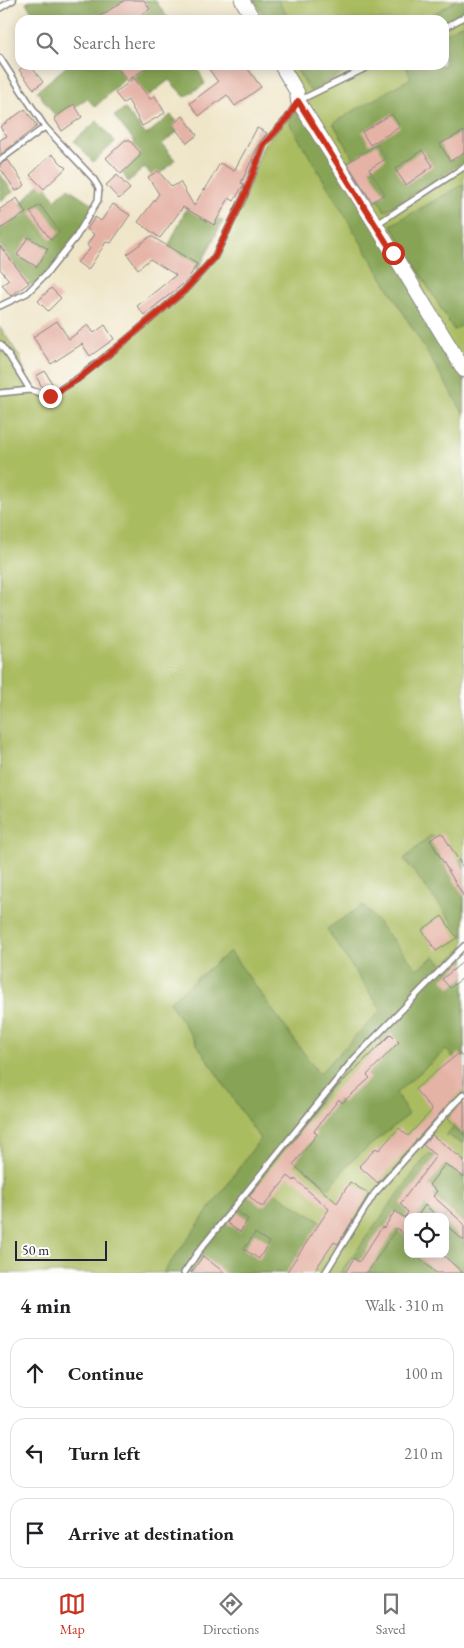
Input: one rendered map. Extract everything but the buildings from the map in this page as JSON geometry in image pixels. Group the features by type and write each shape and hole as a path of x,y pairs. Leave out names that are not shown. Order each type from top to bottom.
{"street":[{"path":"242,0 251,15"},
{"path":"284,70 297,92 298,101 376,224 464,370"}],"lane":[{"path":"0,8 13,0"},
{"path":"449,25 464,17"},
{"path":"0,58 45,127 93,178 99,188 98,200 76,237 48,272 27,293 0,306"},
{"path":"0,393 30,390 50,396 78,379 184,291 214,258 244,197 264,144 287,119 298,101 362,70"},
{"path":"0,160 45,127"},
{"path":"376,224 464,167"},
{"path":"0,344 30,390"},
{"path":"184,1273 352,1062 464,946"},
{"path":"325,1273 374,1194 452,1105 464,1094"}],"green space":[{"path":"33,0 155,0 166,15 34,15 26,3"},
{"path":"244,0 464,0 464,1273 0,1273 0,327 20,357 30,390 51,396 78,379 184,291 214,258 244,197 264,144 303,101 285,70 449,70 449,15 252,15"},
{"path":"255,0 278,0 287,15 264,15"},
{"path":"457,0 464,0 464,14 449,22 449,15 432,15"},
{"path":"464,23 464,161 385,211 333,123 411,78 407,70 449,70 449,31"},
{"path":"62,70 198,70 205,84 185,97 169,80 147,97 129,75 95,107 87,98 58,120 37,91"},
{"path":"297,70 348,70 310,91"},
{"path":"303,101 464,368 464,414 287,119"},
{"path":"125,109 146,135 171,115 184,129 182,128 162,144 175,160 154,179 145,167 128,182 117,163 135,142 114,116"},
{"path":"97,121 115,142 93,162 74,141"},
{"path":"0,174 13,192 0,201"},
{"path":"43,180 55,200 68,188 97,207 39,285 22,284 0,252 0,226"},
{"path":"464,184 464,324 454,330 391,225"},
{"path":"187,207 223,221 198,270 165,254"},
{"path":"431,835 453,861 464,859 464,937 404,859"},
{"path":"363,905 417,969 435,956 444,966 464,946 464,1057 458,1062 446,1050 396,1093 408,1115 351,1161 329,1188 289,1156 386,1045 377,1037 352,1061 256,1181 334,1230 307,1273 163,1273 260,1139 169,1002 230,951 319,1074 381,1010 327,929"},
{"path":"464,1116 464,1143 461,1143 446,1135"},
{"path":"427,1155 443,1155 464,1172 464,1273 340,1273"}],"route":[{"path":"50,396 78,379 119,346 184,291 214,258 244,197 264,144 287,119 298,101 393,253"}]}
